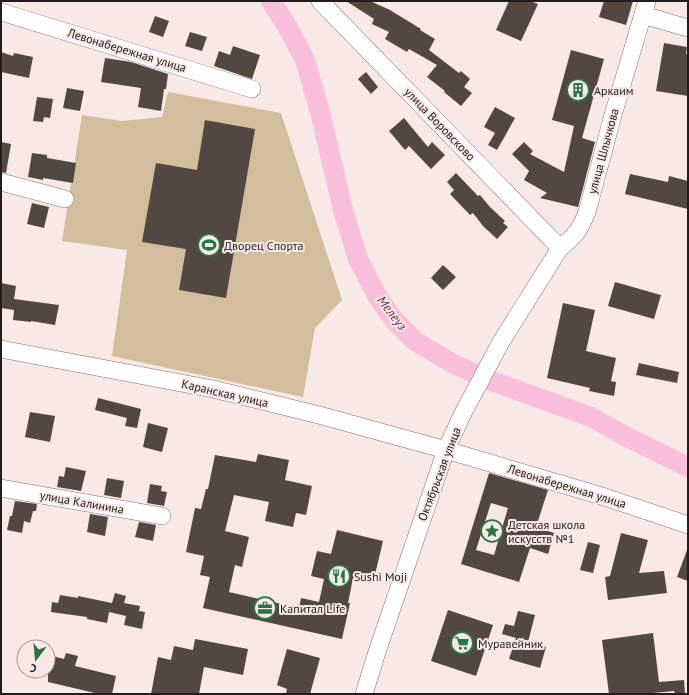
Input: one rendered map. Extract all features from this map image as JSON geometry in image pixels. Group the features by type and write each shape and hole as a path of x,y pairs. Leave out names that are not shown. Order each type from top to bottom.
{"street":[{"name":"улица Воровсково","path":"320,1 560,248"},
{"name":"улица Шлычкова","path":"560,248 581,227 587,212 612,115 645,8"},
{"path":"645,8 688,28"},
{"name":"Левонабережная улица","path":"1,12 252,89"},
{"path":"1,182 65,199"},
{"name":"Октябрьская улица","path":"364,694 379,645 446,450 463,413 502,342 560,248"},
{"name":"Каранская улица","path":"1,349 213,389 319,414 446,450"},
{"name":"Левонабережная улица","path":"446,450 605,497 688,525"},
{"name":"улица Калинина","path":"1,488 162,516"}],"shaded area":[{"name":"Дворец Спорта","path":"168,92 281,113 342,300 315,328 303,397 112,356 127,250 62,241 82,115 122,121 162,117"}],"building":[{"path":"346,1 370,1 390,10 435,39 429,50 459,73 461,71 470,79 464,87 472,93 461,106 427,77 437,65 409,49 407,52 385,39 389,32 372,24 374,19"},
{"path":"509,1 530,1 538,4 521,41 496,30"},
{"path":"604,1 633,1 626,25 599,17"},
{"path":"155,16 169,21 163,37 149,32"},
{"path":"190,32 207,37 202,51 185,46"},
{"path":"664,43 687,47 688,96 656,91"},
{"path":"233,46 260,55 252,79 214,66 219,51 230,55"},
{"path":"571,50 604,59 582,138 595,142 578,207 540,198 547,193 524,180 529,171 512,154 524,142 533,151 530,154 564,172 574,126 552,120"},
{"path":"1,52 13,56 14,53 33,57 29,78 1,72"},
{"path":"105,58 131,62 168,74 161,111 138,107 141,88 101,82"},
{"path":"366,72 378,87 371,94 358,79"},
{"path":"67,88 84,91 80,111 63,108"},
{"path":"37,97 53,99 50,118 44,117 43,122 33,121"},
{"path":"495,107 515,118 497,150 488,145 495,133 484,127"},
{"path":"404,118 428,147 432,142 445,155 431,169 409,146 405,150 389,131"},
{"path":"205,120 255,129 226,298 179,290 186,249 142,242 156,163 197,170"},
{"path":"1,142 11,144 6,173 1,172"},
{"path":"32,153 47,155 47,158 76,163 73,183 28,177"},
{"path":"456,173 505,221 503,223 508,227 497,239 483,226 473,213 470,215 450,194 454,190 447,182"},
{"path":"630,174 668,182 669,176 688,181 688,209 625,194"},
{"path":"32,203 49,207 44,228 27,224"},
{"path":"443,265 456,277 443,290 431,278"},
{"path":"615,282 661,295 654,319 608,306"},
{"path":"1,283 16,286 14,299 59,305 55,325 13,320 14,310 1,308"},
{"path":"563,303 595,310 586,351 616,358 611,381 616,382 614,396 589,391 590,388 547,378"},
{"path":"639,363 679,372 677,383 636,375"},
{"path":"98,398 141,409 137,428 125,426 127,418 95,410"},
{"path":"30,412 55,416 50,442 25,437"},
{"path":"148,423 168,428 162,452 143,447"},
{"path":"258,454 289,460 285,480 312,486 306,515 296,513 293,527 265,521 269,502 234,495 225,531 249,537 242,567 235,565 229,592 299,608 301,598 319,602 324,579 311,576 317,551 331,554 337,530 383,541 373,583 353,578 348,603 350,603 342,639 203,608 210,577 200,575 204,556 186,552 195,508 201,509 206,489 208,489 215,455 256,462"},
{"path":"66,467 86,471 81,491 57,487 59,476 64,477"},
{"path":"489,473 548,490 536,527 554,533 548,554 530,548 519,582 461,564","holes":["491,503 508,508 494,555 476,550"]},
{"path":"107,478 124,481 121,498 104,495"},
{"path":"150,484 162,486 161,491 167,492 164,506 147,503"},
{"path":"15,501 37,504 36,511 33,511 30,523 24,521 22,533 7,530"},
{"path":"90,514 108,517 105,536 87,532"},
{"path":"139,522 156,525 153,541 135,537"},
{"path":"621,533 648,540 639,573 664,571 667,593 608,600 605,577 610,576"},
{"path":"588,542 600,545 593,573 580,570"},
{"path":"688,550 688,581 677,577"},
{"path":"115,593 126,596 124,603 140,606 139,611 145,612 142,629 124,625 126,616 109,612 107,623 87,619 87,617 51,612 52,602 58,603 60,595 78,598 78,596 112,603"},
{"name":"Муравейник","path":"448,610 493,625 476,676 431,661"},
{"path":"518,611 535,615 528,642 546,647 540,668 509,659 516,638 502,634 505,624 514,626"},
{"path":"653,633 659,682 684,680 685,694 675,694 674,691 643,694 609,694 602,640"},
{"path":"195,639 248,649 243,675 204,667 199,694 151,694 158,657 171,660 174,646 193,650"},
{"path":"287,649 320,658 310,694 286,694 287,689 277,685"},
{"path":"66,653 78,656 75,666 116,676 112,694 99,694 48,682 48,679 56,679 56,657 64,659"}],"waterway":[{"name":"Мелеуз","path":"271,1 287,26 305,60 320,112 343,210 358,259 377,296 395,321 415,341 450,362 486,379 591,417 627,437 688,467"}],"place":[{"name":"Аркаим","path":"578,90"},
{"name":"Дворец Спорта","path":"209,245"},
{"name":"Детская школа искусств №1","path":"492,531"},
{"name":"Sushi Moji","path":"339,576"},
{"name":"Капитал Life","path":"265,608"},
{"name":"Муравейник","path":"462,643"}]}
